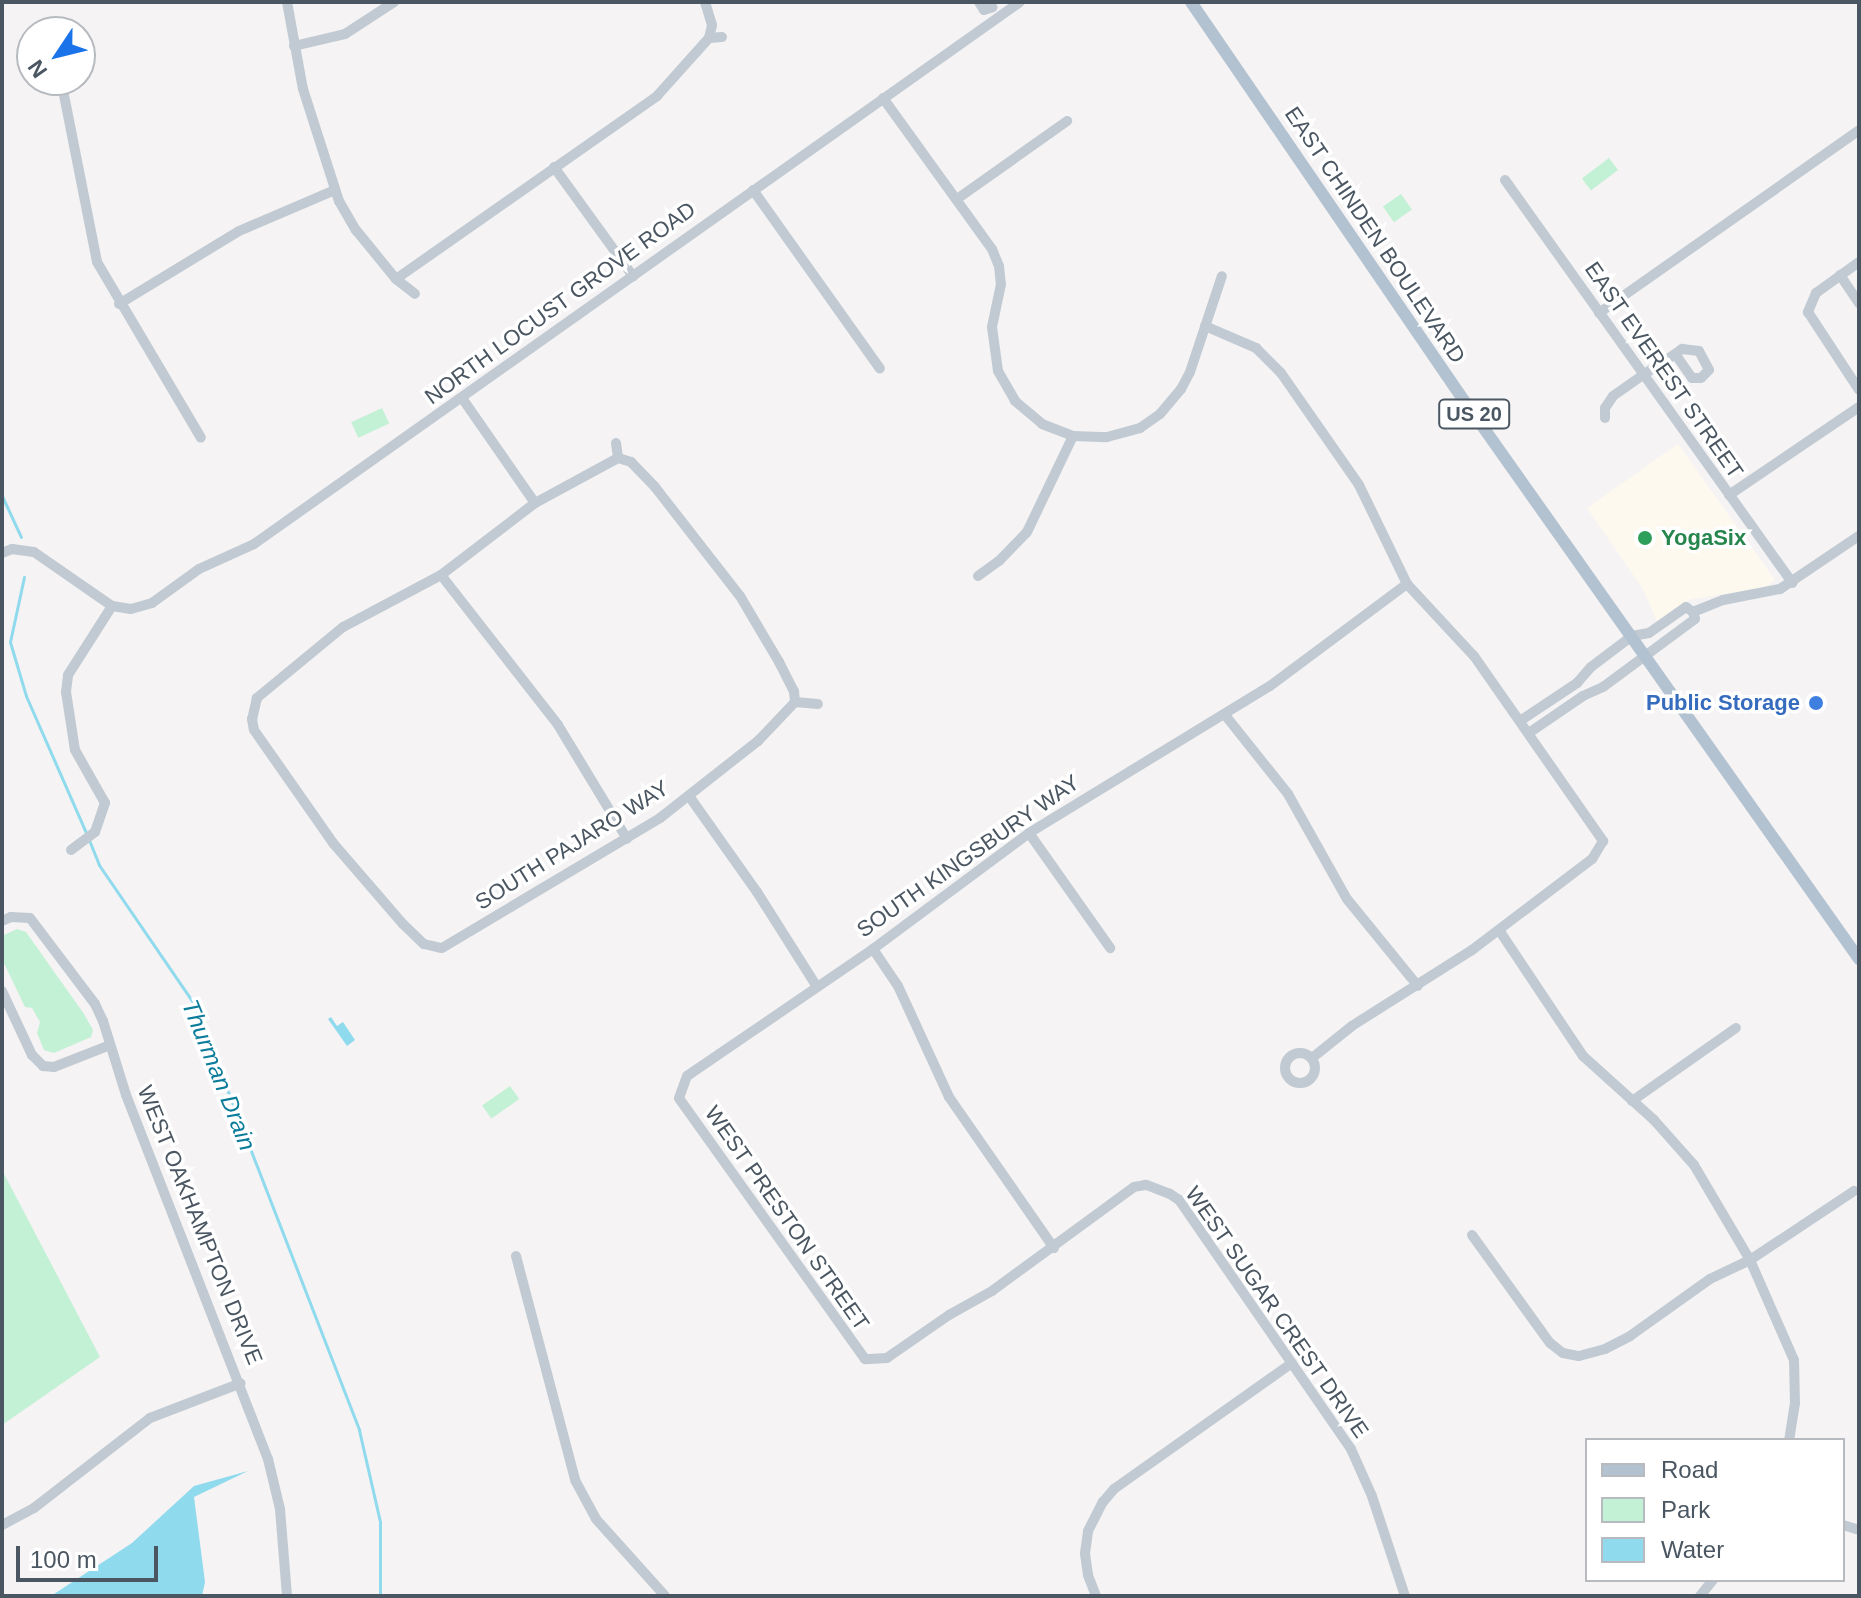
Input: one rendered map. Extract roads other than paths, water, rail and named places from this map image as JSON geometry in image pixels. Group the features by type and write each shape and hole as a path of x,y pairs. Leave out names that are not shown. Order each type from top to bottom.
{"main road":[{"name":"EAST CHINDEN BOULEVARD","path":"1191,2 1466,403 1859,959"}],"street":[{"path":"287,2 294,46 335,190 356,230 396,279 415,294"},
{"path":"294,46 345,34 394,2"},
{"path":"396,279 645,106 701,51 709,38 712,25 705,2"},
{"path":"979,2 984,10 996,9"},
{"name":"NORTH LOCUST GROVE ROAD","path":"112,606 131,609 152,603 199,569 254,544 883,98 996,9 1020,2"},
{"path":"709,38 722,37"},
{"path":"64,96 97,262 119,304 201,438"},
{"path":"883,98 992,249 999,266 1001,284 992,327 998,371 1025,411 1042,424 1073,436 1120,435 1160,414 1181,389 1222,276"},
{"path":"957,199 1067,121"},
{"path":"1599,313 1859,130"},
{"path":"554,167 633,276"},
{"name":"EAST EVEREST STREET","path":"1505,180 1792,583"},
{"path":"119,304 239,231 335,190"},
{"path":"753,190 880,369"},
{"path":"1859,262 1816,293 1808,305 1812,322 1859,390"},
{"path":"1840,275 1859,303"},
{"path":"1205,326 1249,344 1281,373 1359,485 1407,584 1474,656 1601,835 1603,845 1592,859 1499,930 1418,986 1355,1024 1312,1058"},
{"path":"1605,418 1605,408 1613,396 1675,354"},
{"path":"462,398 535,503"},
{"path":"1729,495 1859,407"},
{"path":"978,576 999,561 1027,532 1073,436"},
{"path":"616,443 618,458"},
{"path":"627,839 558,725 441,575 535,503 618,458 631,462 713,558 772,648 794,691 795,702 818,704"},
{"path":"1693,612 1723,600 1780,589 1859,536"},
{"path":"2,553 12,549 34,552 112,606 68,675 66,692 75,750 105,803 95,832 71,850"},
{"name":"SOUTH PAJARO WAY","path":"441,575 325,639 264,689 257,698 252,719 259,739 354,872 424,944 435,949 447,946 627,839 689,796 758,741 795,702"},
{"name":"SOUTH KINGSBURY WAY","path":"681,1090 687,1076 873,949 1029,833 1112,779 1225,715 1351,628 1407,584"},
{"path":"1520,721 1577,683 1591,667 1632,636 1649,633 1686,607 1693,612 1695,619 1603,687 1583,696 1529,733"},
{"path":"1225,715 1288,794 1347,899 1418,986"},
{"path":"689,796 757,892 817,987"},
{"path":"1029,833 1110,948"},
{"name":"WEST OAKHAMPTON DRIVE","path":"2,921 11,917 30,918 95,1004 126,1095 241,1383 268,1459 280,1509 287,1596"},
{"path":"1499,930 1583,1056 1694,1165 1750,1260 1794,1360 1795,1403 1789,1438"},
{"path":"873,949 898,986 949,1097 1054,1248"},
{"path":"2,991 32,1055 43,1066 54,1067 110,1045"},
{"path":"1632,1101 1736,1028"},
{"name":"WEST PRESTON STREET","path":"681,1090 683,1105 858,1353 874,1360 887,1358 1054,1248"},
{"name":"WEST SUGAR CREST DRIVE","path":"1054,1248 1134,1187 1162,1189 1179,1200 1360,1467 1405,1596"},
{"path":"1472,1235 1550,1343 1570,1356 1618,1343 1710,1279 1750,1260 1854,1191"},
{"path":"516,1256 575,1480 596,1519 665,1596"},
{"path":"1096,1596 1088,1575 1085,1553 1094,1515 1114,1489 1292,1363"},
{"path":"2,1525 34,1508 150,1418 241,1383"}],"water":[{"path":"331,1017 337,1026 343,1022 355,1040 347,1046 328,1019"},
{"path":"248,1471 194,1497 205,1582 202,1596 51,1596 132,1543 194,1486"}],"waterway":[{"name":"Thurman Drain","path":"2,496 21,537"},
{"name":"Thurman Drain","path":"24,577 10,642 26,696 86,833"},
{"name":"Thurman Drain","path":"89,840 99,865 194,1004 359,1430 380,1522 380,1596"}],"place":[{"name":"YogaSix","path":"1645,538"},
{"name":"Public Storage","path":"1816,703"}]}
